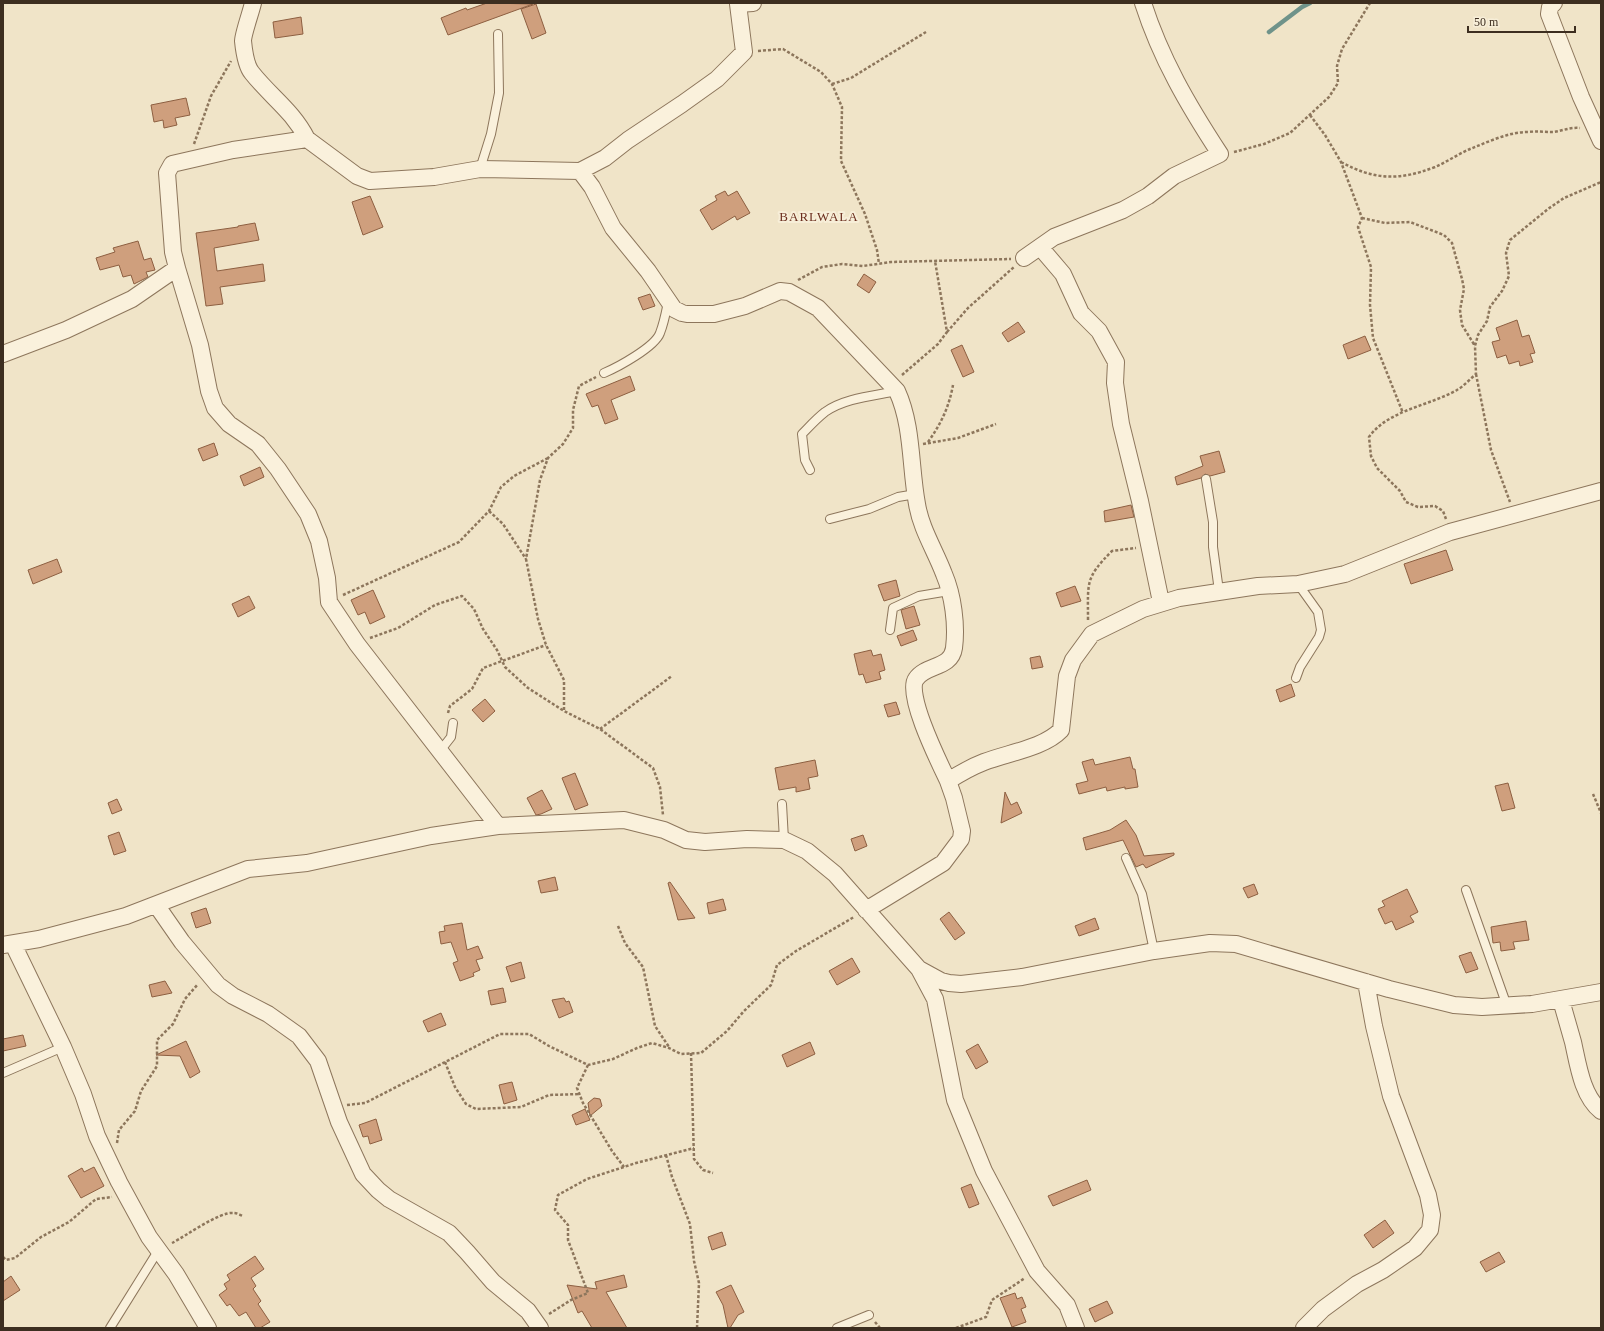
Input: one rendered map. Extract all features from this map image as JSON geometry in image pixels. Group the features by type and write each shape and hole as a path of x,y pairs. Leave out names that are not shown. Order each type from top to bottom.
{"street":[{"path":"253,3 243,40 246,59 252,73 285,106 301,126 307,139 357,176 370,181 434,177 480,169 580,171 605,158 628,140 717,79 744,52 738,4 753,3"},
{"path":"1024,258 1054,237 1123,210 1148,196 1174,176 1220,154 1175,81 1158,44 1143,3"},
{"path":"1554,3 1550,7 1549,14 1598,135"},
{"path":"307,139 233,150 192,159 172,164 167,173 173,252 200,345 209,391 215,408 229,424 258,444 278,469 308,514 319,542 329,602 357,644 416,718 498,826"},
{"path":"580,171 592,187 613,228 648,271 668,302 682,313 714,314 744,306 780,291 789,292 818,308 895,388 902,403 911,447 921,523 945,575 949,591 954,633 954,649 947,662 922,674 916,679 914,684 916,700 929,742 948,781 954,798 962,831 961,839 942,863 866,910"},
{"path":"1040,247 1063,274 1081,313 1099,331 1116,362 1115,383 1122,424 1161,602"},
{"path":"3,354 66,330 132,299 177,268"},
{"path":"948,781 984,762 1044,741 1056,735 1063,724 1068,676 1073,660 1092,634 1114,622 1161,602 1219,591 1258,586 1298,584 1345,574 1450,532 1601,491"},
{"path":"208,1328 176,1274 158,1251 126,1195 97,1136 83,1094 63,1047 8,945 126,916 157,906 248,869 307,863 431,836 498,826 624,820 664,830 686,840 705,842 784,840 807,851 835,874 919,969 935,999 955,1100 984,1172 1037,1271 1067,1305 1076,1328"},
{"path":"157,906 207,974 233,996 268,1014 299,1036 318,1061 335,1110 363,1174 389,1199 449,1233 493,1282 528,1311 539,1326"},
{"path":"919,969 941,981 961,984 1022,977 1154,951 1210,943 1236,944 1366,982 1454,1005 1482,1007 1506,1006 1561,1000 1601,992"},
{"path":"1304,1328 1323,1309 1357,1284 1383,1270 1414,1248 1430,1230 1432,1215 1428,1195 1392,1096 1374,1026 1366,982"},
{"path":"1561,1000 1573,1043 1578,1071 1596,1106 1601,1110"}],"lane":[{"path":"480,169 490,134 499,93 498,34"},
{"path":"604,373 619,367 642,351 660,335 668,302"},
{"path":"810,470 805,460 802,434 813,423 825,412 843,403 895,388"},
{"path":"1206,479 1213,522 1213,547 1219,591"},
{"path":"830,519 869,509 898,498 916,494"},
{"path":"1296,678 1300,666 1319,637 1321,630 1318,612 1298,584"},
{"path":"890,630 893,608 919,596 949,591"},
{"path":"440,751 451,737 453,723"},
{"path":"782,804 784,840"},
{"path":"1126,858 1142,894 1154,951"},
{"path":"1466,890 1506,1006"},
{"path":"3,1073 63,1047"},
{"path":"110,1328 158,1251"},
{"path":"837,1328 869,1315"}],"path":[{"path":"1220,154 1264,144 1290,134 1329,98 1338,83 1336,66 1342,50 1370,3"},
{"path":"832,84 851,78 926,32"},
{"path":"192,159 194,140 211,96 243,40"},
{"path":"744,52 783,49 821,72 832,84 842,107 840,161 865,214 874,243 878,264"},
{"path":"1310,115 1325,135 1341,162 1362,218 1358,228 1371,267 1370,305 1373,338 1404,413"},
{"path":"1341,162 1371,175 1384,178 1435,167 1469,149 1508,135 1527,132 1554,132 1572,127 1598,135"},
{"path":"1513,516 1491,450 1476,374 1475,346 1478,335 1487,321 1490,307 1502,291 1509,276 1506,253 1510,240 1564,198 1601,182"},
{"path":"1362,218 1385,223 1410,222 1444,235 1452,243 1464,290 1460,310 1462,324 1475,346"},
{"path":"780,291 822,267 842,264 862,266 935,261 1024,258"},
{"path":"895,388 906,370 938,344 968,308 1024,258"},
{"path":"935,261 947,332"},
{"path":"329,602 459,542 489,511 501,487 514,476 548,458 563,444 573,428 573,410 579,386 604,373"},
{"path":"1450,532 1443,511 1435,506 1418,507 1406,502 1400,491 1377,468 1371,456 1369,437 1376,427 1458,389 1476,374"},
{"path":"928,443 944,416 950,402 953,385"},
{"path":"911,447 958,438 996,424"},
{"path":"526,560 534,522 535,499 548,458"},
{"path":"489,511 504,524 526,560 538,619 546,645 564,680 564,711"},
{"path":"1092,634 1088,622 1088,584 1093,570 1112,551 1138,548 1150,550"},
{"path":"357,644 398,628 436,605 462,596 474,609 483,629 497,650 505,667 528,688 564,711 600,729 653,768 660,787 664,830"},
{"path":"453,723 448,715 450,706 472,689 483,668 546,645"},
{"path":"600,729 672,676"},
{"path":"1593,794 1601,813"},
{"path":"335,1110 347,1105 365,1103 500,1034 529,1034 549,1046 588,1065 613,1059 652,1043 669,1048 681,1054 701,1053 727,1031 744,1011 771,985 777,965 796,951 866,910"},
{"path":"618,926 624,943 642,967 655,1026 669,1048"},
{"path":"109,1161 114,1156 120,1130 135,1112 141,1091 157,1066 157,1040 173,1024 185,999 207,974"},
{"path":"691,1053 694,1159 703,1170 713,1173"},
{"path":"445,1062 455,1087 466,1104 476,1109 521,1107 549,1095 580,1094"},
{"path":"588,1065 577,1088 612,1151 624,1167"},
{"path":"539,1326 553,1310 588,1293 582,1278 580,1267 572,1254 568,1240 568,1225 555,1210 558,1195 587,1179 624,1167 694,1148"},
{"path":"666,1155 672,1177 690,1224 694,1261 699,1283 697,1328"},
{"path":"3,1257 6,1260 15,1258 41,1237 69,1222 96,1199 126,1195"},
{"path":"158,1251 204,1225 216,1216 234,1213 243,1216"},
{"path":"956,1328 986,1317 992,1300 1037,1271"}],"building":[{"path":"487,3 533,4 448,35 441,18 466,8 467,10"},
{"path":"536,4 546,33 532,39 521,9"},
{"path":"301,17 303,34 275,38 273,22"},
{"path":"186,98 190,115 175,118 177,125 164,128 163,120 154,122 151,105"},
{"path":"725,191 728,196 737,191 750,213 737,220 735,216 712,230 700,210 717,200 715,196"},
{"path":"370,196 383,227 363,235 352,202"},
{"path":"255,223 259,240 214,248 217,271 263,264 265,281 220,287 223,304 206,306 196,233"},
{"path":"138,241 144,260 151,258 155,270 146,272 148,277 134,284 131,275 123,277 119,265 100,270 96,258 115,252 113,248"},
{"path":"864,274 876,282 869,293 857,285"},
{"path":"650,294 655,306 643,310 638,298"},
{"path":"1517,320 1522,337 1529,335 1535,353 1530,354 1533,362 1520,366 1519,361 1509,364 1506,355 1497,358 1492,342 1500,340 1496,328"},
{"path":"1018,322 1025,332 1008,342 1002,333"},
{"path":"1365,336 1371,350 1348,359 1343,345"},
{"path":"962,345 974,372 963,377 951,350"},
{"path":"630,376 635,390 611,400 618,419 605,424 598,405 592,407 586,394"},
{"path":"214,443 218,455 203,461 198,449"},
{"path":"1219,451 1225,472 1210,476 1205,474 1201,478 1177,485 1175,477 1203,466 1200,456"},
{"path":"260,467 264,477 244,486 240,476"},
{"path":"1131,505 1134,517 1105,522 1104,511"},
{"path":"1446,550 1453,570 1411,584 1404,564"},
{"path":"57,559 62,572 33,584 28,570"},
{"path":"896,580 900,596 884,601 878,585"},
{"path":"1075,586 1081,601 1061,607 1056,593"},
{"path":"373,590 385,617 370,624 365,612 358,615 351,600"},
{"path":"249,596 255,608 238,617 232,604"},
{"path":"914,606 920,625 906,629 901,610"},
{"path":"913,630 917,640 901,646 897,636"},
{"path":"871,650 873,656 881,654 885,670 879,672 881,679 866,683 863,674 859,675 854,654"},
{"path":"1040,656 1043,667 1032,669 1030,658"},
{"path":"1291,684 1295,696 1280,702 1276,690"},
{"path":"485,699 495,711 483,722 472,710"},
{"path":"896,702 900,714 888,717 884,705"},
{"path":"1130,757 1133,769 1135,769 1138,787 1125,789 1125,787 1107,791 1106,787 1079,794 1076,784 1088,781 1082,762 1093,759 1095,765"},
{"path":"815,760 818,776 808,778 810,789 796,792 796,787 779,790 775,768"},
{"path":"575,773 588,805 575,810 562,778"},
{"path":"1508,783 1515,808 1502,811 1495,786"},
{"path":"542,790 552,809 536,815 527,798"},
{"path":"1005,792 1011,805 1017,802 1022,813 1001,823"},
{"path":"117,799 122,810 112,814 108,803"},
{"path":"1126,820 1136,835 1144,856 1174,853 1174,855 1146,868 1143,864 1136,867 1123,840 1086,850 1083,838 1110,830"},
{"path":"119,832 126,851 114,855 108,836"},
{"path":"863,835 867,846 855,851 851,839"},
{"path":"555,877 558,890 541,893 538,881"},
{"path":"670,882 695,918 678,920 668,883"},
{"path":"1254,884 1258,894 1248,898 1243,888"},
{"path":"1407,889 1418,912 1410,916 1414,922 1396,930 1392,921 1385,924 1378,909 1385,906 1382,901"},
{"path":"723,899 726,910 709,914 707,903"},
{"path":"206,908 211,923 196,928 191,913"},
{"path":"949,912 965,933 955,940 940,919"},
{"path":"1095,918 1099,929 1079,936 1075,926"},
{"path":"1526,921 1529,940 1513,942 1515,949 1501,951 1500,942 1493,943 1491,927"},
{"path":"462,923 467,950 478,946 483,958 476,960 480,970 473,973 474,976 460,981 453,963 458,961 451,942 441,944 439,932 445,931 444,926"},
{"path":"1471,952 1478,969 1466,973 1459,956"},
{"path":"852,958 860,972 837,985 829,971"},
{"path":"521,962 525,978 511,982 506,967"},
{"path":"165,981 172,993 152,997 149,985"},
{"path":"503,988 506,1002 491,1005 488,991"},
{"path":"564,998 566,1002 569,1001 573,1012 559,1018 552,1000"},
{"path":"441,1013 446,1025 428,1032 423,1021"},
{"path":"23,1035 26,1046 3,1051 3,1039"},
{"path":"186,1041 200,1072 190,1078 180,1056 156,1055"},
{"path":"810,1042 815,1054 787,1067 782,1055"},
{"path":"978,1044 988,1062 976,1069 966,1051"},
{"path":"512,1082 517,1100 504,1104 499,1085"},
{"path":"594,1098 600,1099 602,1106 590,1116 588,1103"},
{"path":"585,1109 590,1120 576,1125 572,1115"},
{"path":"376,1119 382,1140 370,1144 368,1136 363,1137 359,1125"},
{"path":"94,1167 104,1186 81,1198 68,1176 82,1168 84,1172"},
{"path":"1087,1180 1091,1190 1053,1206 1048,1196"},
{"path":"971,1184 979,1204 969,1208 961,1188"},
{"path":"1385,1220 1394,1233 1373,1248 1364,1235"},
{"path":"722,1232 726,1245 712,1250 708,1237"},
{"path":"1499,1252 1505,1262 1486,1272 1480,1262"},
{"path":"255,1256 264,1269 251,1278 256,1286 253,1289 261,1301 258,1304 270,1322 260,1328 256,1328 246,1312 239,1316 230,1304 227,1306 219,1295 227,1289 224,1284 230,1280 227,1275"},
{"path":"624,1275 627,1287 606,1292 627,1328 592,1328 582,1311 578,1313 567,1285 597,1289 595,1282"},
{"path":"11,1276 20,1290 3,1301 3,1282"},
{"path":"731,1285 744,1312 738,1315 730,1328 728,1328 723,1305 716,1292"},
{"path":"1015,1293 1017,1299 1022,1297 1026,1307 1021,1309 1026,1322 1012,1327 1000,1298"},
{"path":"1107,1301 1113,1313 1095,1322 1089,1309"}],"waterway":[{"path":"1269,32 1302,7 1310,3"}],"district":[{"name":"BARLWALA","path":"819,216"}]}
